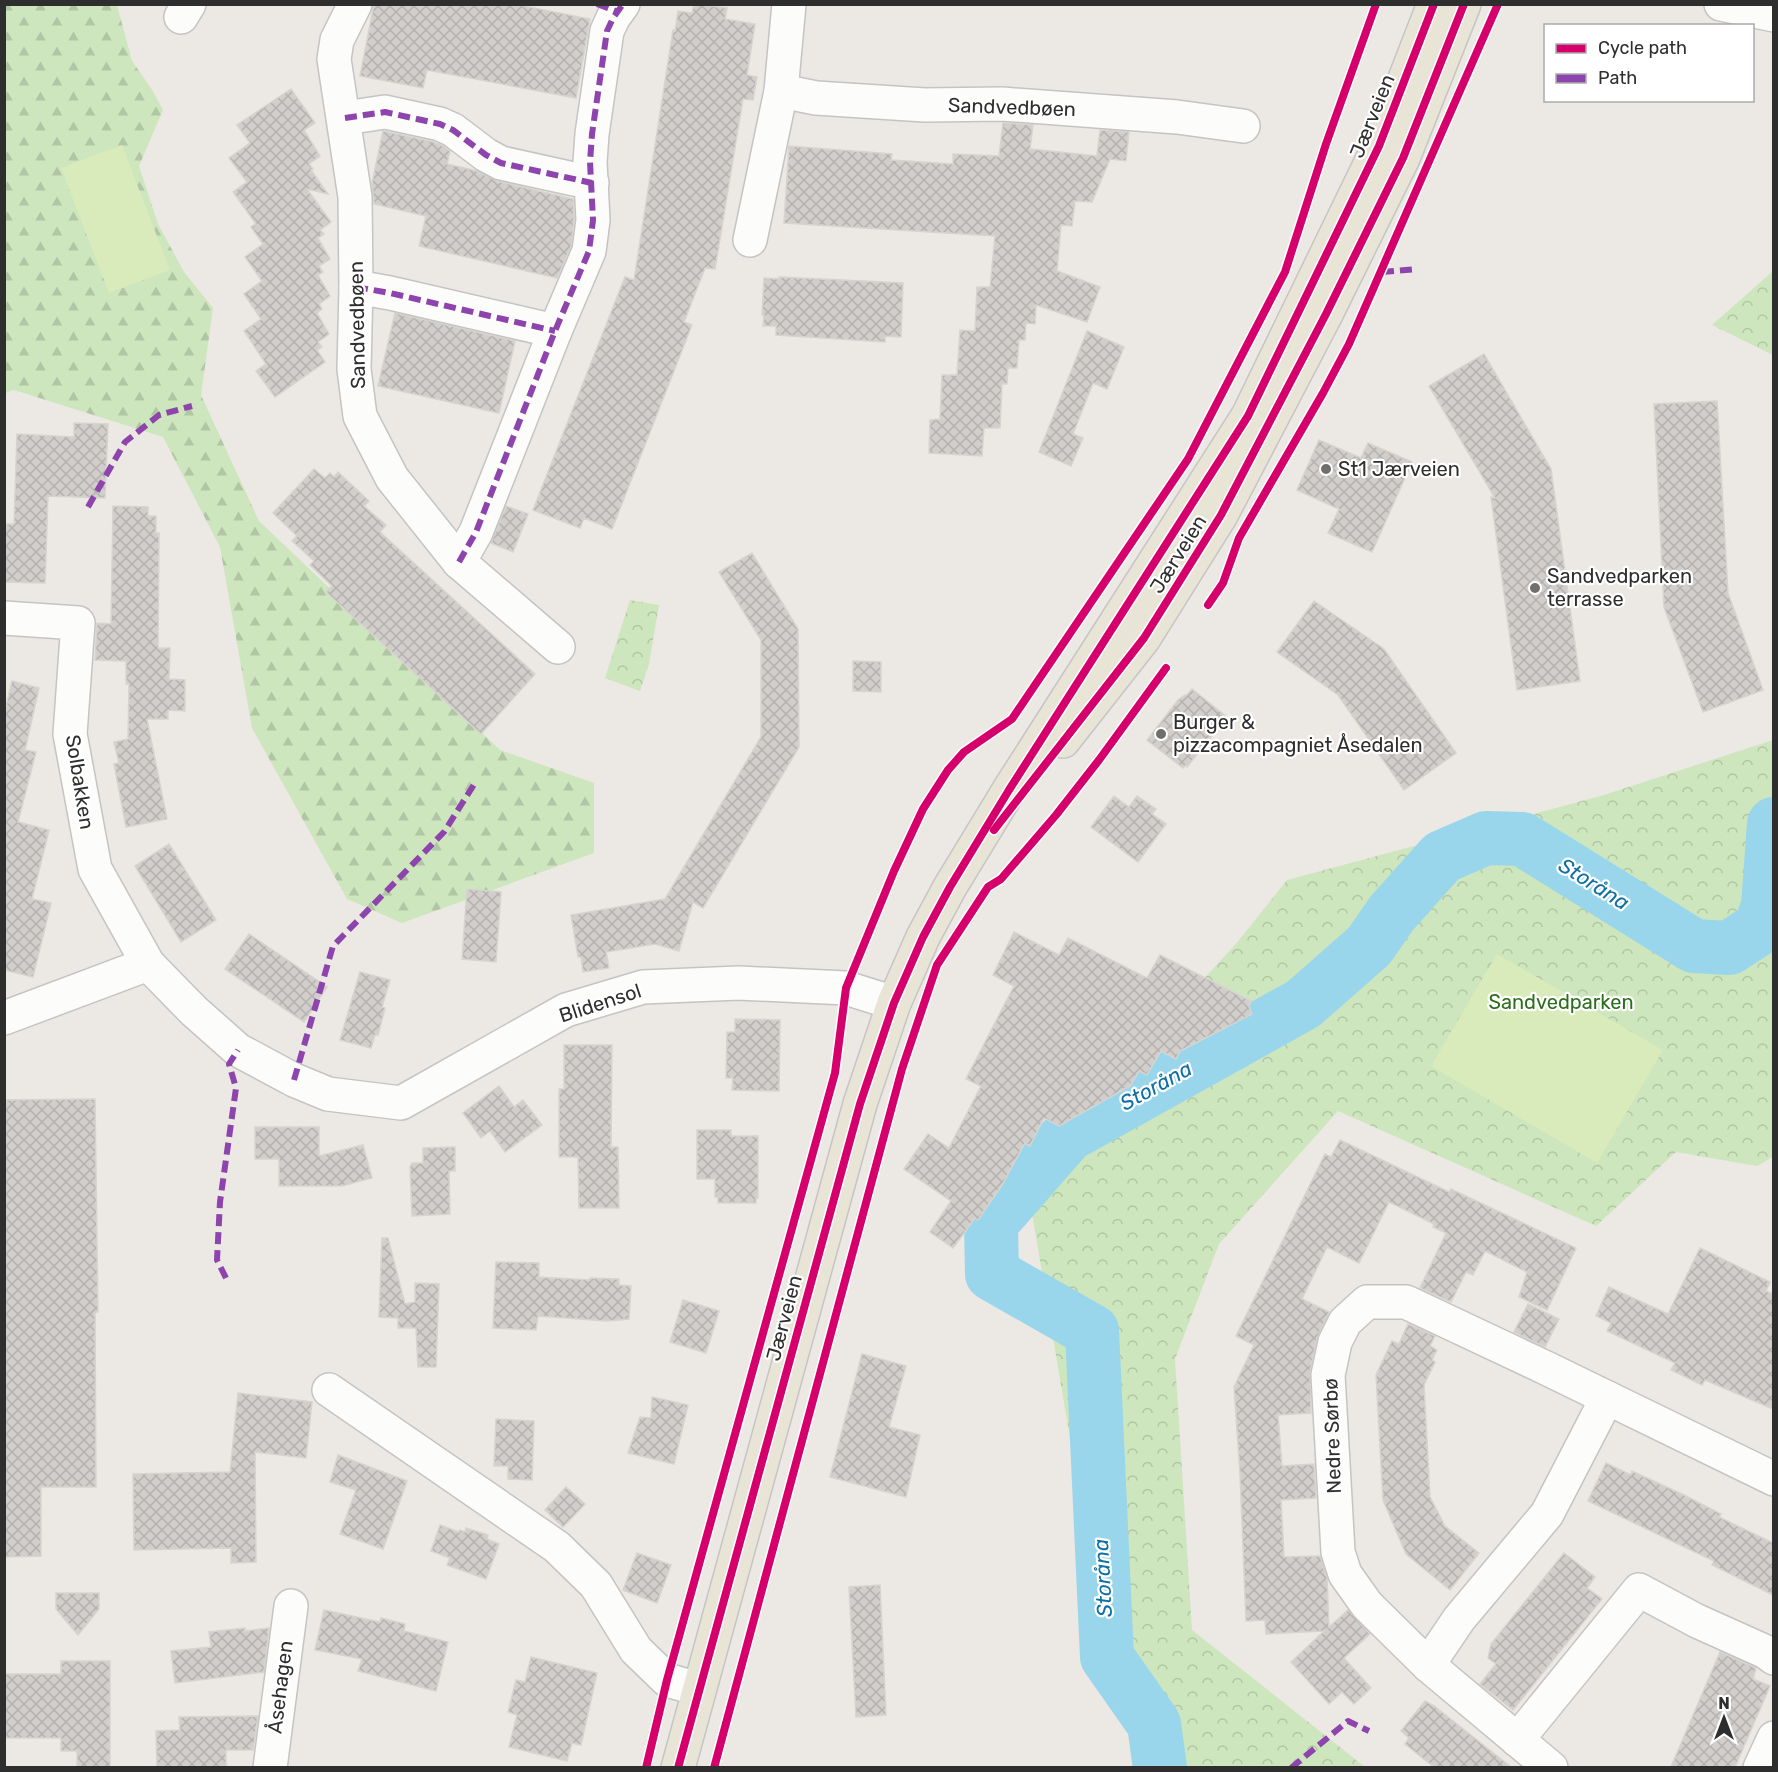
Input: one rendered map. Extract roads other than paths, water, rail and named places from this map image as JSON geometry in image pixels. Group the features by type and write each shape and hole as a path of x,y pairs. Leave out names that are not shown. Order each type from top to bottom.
{"main road":[{"name":"Jærveien","path":"678,1767 860,1104 894,1003 923,937 950,887 1009,790 1248,416 1379,146 1434,4"},
{"name":"Jærveien","path":"950,887 1144,638 1221,515 1326,314 1403,158 1464,4"}],"street":[{"name":"Sandvedbøen","path":"354,4 337,40 334,59 345,118 355,197 354,369 360,416 392,478 459,562 558,647"},
{"path":"750,240 781,91 789,4"},
{"path":"1721,4 1773,15"},
{"path":"459,562 476,532 589,251 593,220 592,134 602,59 613,7"},
{"name":"Sandvedbøen","path":"781,91 827,99 925,105 1038,106 1178,117 1242,126"},
{"path":"345,118 385,112 440,124 453,130 486,155 501,163 592,183"},
{"path":"356,287 555,332"},
{"name":"Solbakken","path":"4,618 78,623 70,734 95,869 148,964 194,1011 238,1050 294,1080"},
{"path":"4,1018 148,964"},
{"name":"Blidensol","path":"294,1080 328,1094 401,1103 566,1010 643,987 739,983 846,988 894,1003"},
{"name":"Nedre Sørbø","path":"1551,1767 1428,1665 1367,1605 1345,1574 1338,1552 1328,1375 1335,1342 1346,1322 1367,1302 1406,1302 1773,1479"},
{"path":"329,1390 556,1547 596,1585 636,1650 666,1680 698,1689"},
{"path":"1428,1665 1459,1619 1547,1514 1607,1398"},
{"path":"1517,1740 1639,1590 1697,1621 1766,1652 1773,1658"},
{"name":"Åsehagen","path":"270,1767 291,1606"},
{"path":"1760,1767 1773,1738"}],"waterway":[{"name":"Storåna","path":"1160,1768 1154,1724 1107,1657 1092,1331 992,1274 991,1223 1068,1135 1303,1004 1369,946 1392,913 1442,857 1486,838 1522,839 1694,946 1729,948 1760,928 1768,906 1774,824"}],"place":[{"name":"St1 Jærveien","path":"1326,469"},
{"name":"Sandvedparken terrasse","path":"1535,588"},
{"name":"Burger & pizzacompagniet Åsedalen","path":"1161,734"}],"park label":[{"name":"Sandvedparken","path":"1561,1002"}]}
